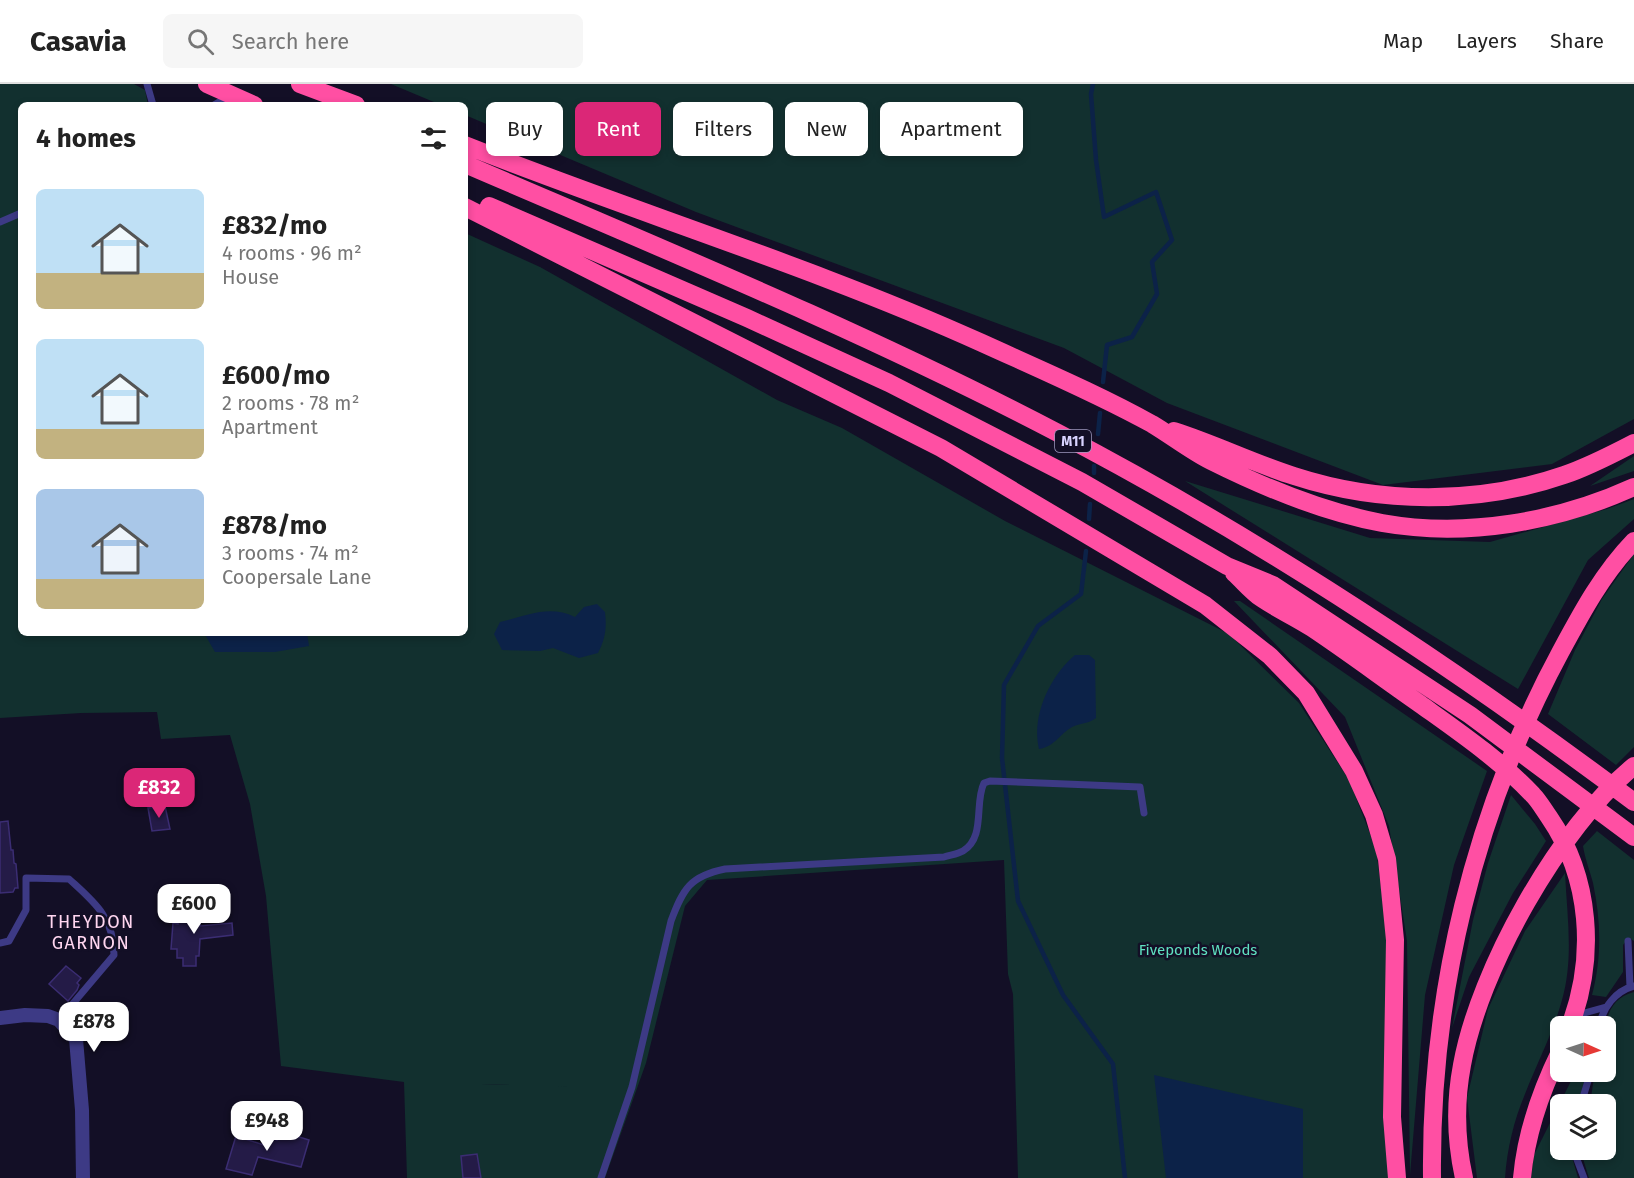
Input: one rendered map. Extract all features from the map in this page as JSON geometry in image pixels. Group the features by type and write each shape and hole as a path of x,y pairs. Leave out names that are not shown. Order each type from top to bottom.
{"highway":[{"path":"207,84 248,102"},
{"path":"300,84 334,102"},
{"path":"317,92 347,102"},
{"path":"468,146 884,301 984,344 1152,424 1209,460 1324,509 1384,523 1443,528 1478,528 1555,515 1634,488"},
{"name":"M11","path":"468,165 658,245 843,327 1006,406 1123,467 1264,549 1416,646 1552,741 1634,802"},
{"name":"M11","path":"468,197 737,313 889,383 1082,482 1227,566 1273,585 1470,715 1634,837"},
{"path":"468,209 941,448 1204,605 1270,656 1306,693 1354,771 1374,815 1386,859 1395,940 1392,1117 1397,1178"},
{"path":"1152,424 1209,442 1284,472 1331,487 1365,493 1427,498 1473,495 1547,480 1586,466 1634,442"},
{"path":"1464,1178 1458,1136 1447,1094 1441,1032 1456,934 1470,872 1509,763 1554,663 1595,591 1617,560 1634,542"},
{"path":"1227,566 1260,597 1311,627 1475,744 1534,796 1559,832 1570,855 1585,907 1586,945 1581,989 1573,1016"},
{"path":"1432,1178 1447,1094 1462,1065 1473,1022 1495,966 1547,869 1578,825 1610,788 1634,766"},
{"path":"1522,1178 1531,1120 1550,1073"}],"street":[{"path":"0,1018 41,1015 59,1020 72,1033 77,1045 82,1110 83,1178"}],"lane":[{"path":"147,84 152,102"},
{"path":"219,102 231,95"},
{"path":"0,222 18,214"},
{"path":"600,1178 632,1087 671,921 680,897 688,885 706,873 725,869 944,857 964,851 975,838 980,790 984,783 998,781 1140,787 1144,813"},
{"path":"0,943 9,941 26,910 26,878 69,879 95,902 109,922 114,942 114,954 59,1020"},
{"path":"1602,1016 1609,1002 1632,987 1628,941"},
{"path":"1584,1016 1606,1007"},
{"path":"1578,1160 1584,1178"}],"green space":[{"name":"Fiveponds Woods","path":"0,84 134,84 145,90 147,102 18,102 18,636 468,636 468,234 540,267 777,400 842,428 1005,521 1229,634 1299,703 1349,780 1376,849 1389,948 1388,1178 1018,1178 1013,994 1008,974 1004,860 707,880 685,906 646,1063 605,1178 407,1178 404,1082 281,1066 266,896 250,804 230,735 161,739 157,712 81,713 0,718"},
{"path":"391,84 1634,84 1634,419 1552,464 1383,485 1167,403 1064,348 696,212 563,156 563,102 486,102 486,124 468,116 468,102 434,102"},
{"path":"1634,456 1634,471 1590,486"},
{"path":"1185,481 1370,538 1490,542 1607,509 1634,499 1634,519 1588,560 1518,689"},
{"path":"1634,554 1634,747 1616,765 1548,714 1575,650 1602,599"},
{"path":"1234,601 1240,601 1487,771 1454,865 1425,995 1410,1175 1407,941 1389,826 1345,717"},
{"path":"1511,795 1546,841 1513,893 1469,977 1452,1028 1473,920 1488,863"},
{"path":"1597,831 1634,860 1634,941 1629,938 1623,945 1623,972 1606,997 1592,995 1598,967 1599,925 1593,883 1583,846"},
{"path":"1565,873 1569,953 1562,1000 1557,1016 1550,1016 1550,1036 1518,1114 1509,1146 1505,1178 1477,1178 1467,1098 1488,1009 1525,931"},
{"path":"1634,992 1634,1178 1589,1178 1583,1160 1616,1160 1616,1094 1592,1094 1593,1082 1616,1082 1616,1016 1608,1016 1614,1004 1622,997"},
{"path":"1570,1082 1584,1082 1581,1094 1564,1094"},
{"path":"1550,1123 1550,1160 1573,1160 1578,1178 1531,1178 1534,1155"}],"water":[{"path":"597,604 605,612 606,623 604,639 598,653 579,658 553,648 540,651 502,650 494,634 500,622 547,611 556,611 575,617 584,607"},
{"path":"206,636 307,636 309,646 275,652 215,652"},
{"path":"1075,655 1089,655 1095,660 1096,718 1072,727 1053,743 1039,749 1037,736 1040,710 1058,674"},
{"path":"1154,1075 1303,1109 1303,1178 1166,1178"}],"building":[{"path":"165,806 170,829 152,831 148,808"},
{"path":"8,821 18,888 15,888 13,892 0,893 0,822"},
{"path":"185,909 201,909 200,926 232,923 233,935 200,939 196,966 183,966 183,958 177,958 177,949 171,949 173,923 178,924 179,917 184,917"},
{"path":"66,966 81,978 77,983 79,985 77,990 68,1001 49,984"},
{"path":"280,1131 309,1140 301,1167 258,1157 252,1175 226,1169 236,1136 264,1145 267,1137 277,1140"},
{"path":"477,1154 481,1178 463,1178 461,1156"}],"waterway":[{"path":"1093,84 1091,94 1096,160 1104,217 1156,192 1172,240 1152,262 1157,294 1132,337 1107,345 1103,382"},
{"path":"1098,434 1100,413"},
{"path":"1094,466 1094,473"},
{"path":"1089,519 1090,504"},
{"path":"1086,551 1081,594 1038,626 1004,685 1002,758 1018,901 1063,995 1113,1064 1125,1178"}],"district":[{"name":"THEYDON GARNON","path":"91,932"}]}
